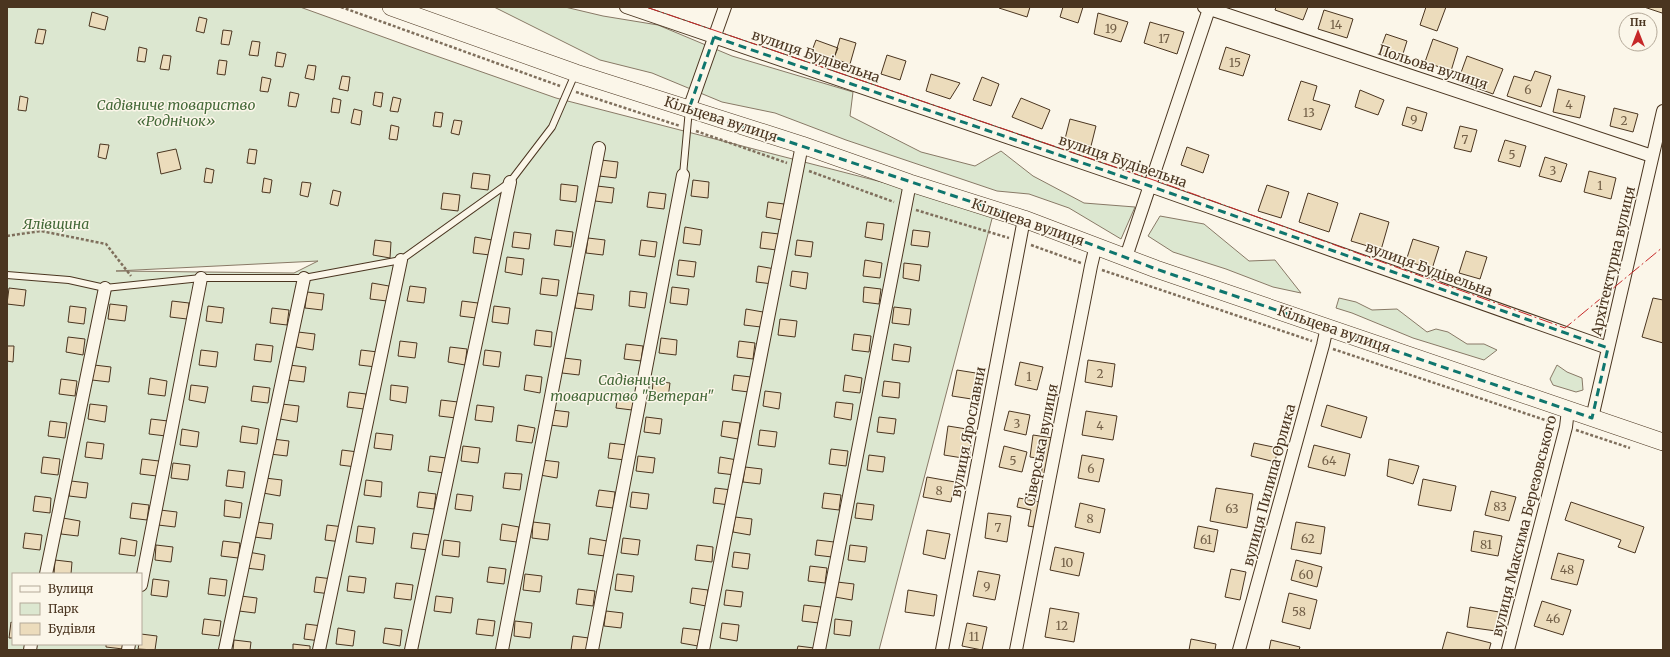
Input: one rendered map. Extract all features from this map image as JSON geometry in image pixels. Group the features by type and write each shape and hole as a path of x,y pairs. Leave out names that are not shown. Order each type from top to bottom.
{"main road":[{"name":"Кільцева вулиця","path":"391,7 576,73 802,145 910,183 1024,219 1156,269 1663,442"}],"street":[{"name":"вулиця Будівельна","path":"626,7 1150,186 1608,348"},
{"path":"689,109 725,7"},
{"path":"1126,257 1206,8"},
{"name":"Польова вулиця","path":"1206,8 1652,156"},
{"name":"Архітектурна вулиця","path":"1592,418 1663,110"},
{"path":"703,650 802,145"},
{"path":"502,650 599,148"},
{"path":"592,650 683,175"},
{"path":"411,650 510,182"},
{"path":"819,650 910,183"},
{"name":"вулиця Ярославни","path":"942,650 1024,219"},
{"name":"Сіверська вулиця","path":"1016,650 1096,245"},
{"path":"319,650 401,260"},
{"path":"142,580 201,278"},
{"path":"225,650 304,278"},
{"path":"46,573 105,288"},
{"name":"вулиця Пилипа Орлика","path":"1239,650 1324,345 1327,327"},
{"name":"вулиця Максима Березовського","path":"1508,650 1566,427 1568,410"}],"lane":[{"path":"7,275 69,280 105,288 201,278 304,278 401,260 510,182 552,127 576,73"},
{"path":"683,175 686,128 689,109"}],"path":[{"path":"340,7 569,90 686,128 905,206 1020,241 1633,449"},
{"path":"7,236 41,231 106,244 138,284"}],"highlighted area":[{"path":"714,37 1150,186 1608,348 1592,418 1156,269 1024,219 689,109"}],"green space":[{"name":"Садівниче товариство \"Ветеран\"","path":"7,7 300,7 556,98 994,211 879,650 7,650","holes":["318,261 294,273 116,271"]},
{"path":"494,7 565,7 603,16 658,25 732,56 853,92 850,116 921,152 975,166 1001,151 1033,176 1084,203 1135,207 1121,239 1069,208 1029,194 997,191 846,140 775,113 722,102 652,73 600,60"},
{"path":"1160,216 1204,224 1249,261 1275,260 1301,293 1273,287 1226,269 1173,252 1148,236"},
{"path":"1339,298 1356,302 1372,310 1397,309 1427,332 1436,329 1448,332 1467,344 1484,344 1497,350 1484,360 1413,338 1336,308"},
{"path":"1557,365 1567,372 1582,378 1583,390 1576,392 1553,385 1550,379"}],"building":[{"path":"999,7 1030,7 1027,17"},
{"path":"1063,7 1083,7 1078,23 1060,17"},
{"path":"1276,7 1308,7 1303,20 1275,10"},
{"path":"1426,7 1446,7 1437,31 1420,25"},
{"path":"1644,7 1663,7 1663,10 1662,13"},
{"path":"1324,10 1353,19 1347,38 1318,29"},
{"path":"92,12 108,17 105,30 89,26"},
{"path":"1098,13 1128,22 1121,42 1094,34"},
{"path":"199,17 207,19 204,33 196,31"},
{"path":"1150,22 1184,32 1177,54 1144,43"},
{"path":"38,29 46,30 43,44 35,43"},
{"path":"223,30 232,31 229,45 221,44"},
{"path":"1386,34 1407,41 1401,60 1379,53"},
{"path":"840,38 856,43 850,64 834,59"},
{"path":"1433,39 1458,48 1451,71 1425,62"},
{"path":"816,40 838,48 831,65 810,56"},
{"path":"252,41 260,42 258,56 249,55"},
{"path":"139,47 147,49 145,62 137,61"},
{"path":"1226,47 1250,55 1243,76 1219,69"},
{"path":"277,52 286,54 283,67 275,66"},
{"path":"163,55 171,56 169,70 160,69"},
{"path":"887,55 906,61 900,80 881,74"},
{"path":"1467,56 1503,69 1493,94 1458,81"},
{"path":"219,60 227,61 225,75 217,74"},
{"path":"308,65 316,66 314,80 305,78"},
{"path":"1535,71 1551,76 1541,107 1507,96 1514,76 1531,81"},
{"path":"931,74 960,83 950,99 926,91"},
{"path":"342,76 350,77 348,91 339,89"},
{"path":"262,77 271,79 268,92 260,91"},
{"path":"982,77 999,84 991,106 973,100"},
{"path":"1301,81 1317,86 1313,100 1330,105 1321,130 1288,120"},
{"path":"1558,89 1585,96 1580,118 1553,112"},
{"path":"1360,90 1384,100 1378,115 1355,107"},
{"path":"290,92 299,94 296,107 288,106"},
{"path":"375,92 383,93 381,107 373,105"},
{"path":"20,96 28,98 26,111 18,110"},
{"path":"393,97 401,99 398,112 390,111"},
{"path":"333,98 341,100 339,113 331,112"},
{"path":"1021,98 1050,110 1042,129 1012,117"},
{"path":"1407,107 1427,113 1422,131 1402,125"},
{"path":"1614,108 1638,114 1633,132 1610,126"},
{"path":"354,109 362,111 360,125 351,123"},
{"path":"435,112 443,113 441,127 433,126"},
{"path":"1070,119 1096,126 1091,146 1065,139"},
{"path":"454,120 462,121 459,135 451,133"},
{"path":"391,125 399,127 397,140 389,139"},
{"path":"1460,126 1477,130 1471,152 1454,148"},
{"path":"1505,140 1526,146 1520,167 1498,161"},
{"path":"100,144 109,145 106,159 98,157"},
{"path":"1187,147 1209,155 1203,173 1181,165"},
{"path":"176,149 181,169 161,174 157,153"},
{"path":"249,149 257,150 255,164 247,163"},
{"path":"1545,157 1567,164 1561,182 1539,176"},
{"path":"601,160 618,162 616,178 599,176"},
{"path":"206,168 214,170 212,183 204,182"},
{"path":"1589,171 1616,178 1611,199 1584,192"},
{"path":"473,173 490,175 488,190 471,188"},
{"path":"264,178 272,180 270,193 262,192"},
{"path":"693,180 709,182 708,198 691,196"},
{"path":"302,182 311,183 308,197 300,195"},
{"path":"561,184 578,186 576,202 560,200"},
{"path":"1267,185 1289,192 1281,218 1258,211"},
{"path":"597,186 614,188 612,203 595,201"},
{"path":"333,190 341,192 338,206 330,204"},
{"path":"649,192 666,194 664,209 647,207"},
{"path":"443,193 460,195 458,211 441,209"},
{"path":"1308,193 1338,203 1329,232 1299,222"},
{"path":"768,202 784,204 782,220 766,217"},
{"path":"1360,213 1389,222 1381,250 1351,241"},
{"path":"867,222 884,224 882,240 865,237"},
{"path":"685,227 702,230 700,245 683,243"},
{"path":"556,230 573,232 571,247 554,245"},
{"path":"913,230 930,232 928,247 911,245"},
{"path":"514,232 531,234 529,249 512,247"},
{"path":"762,232 779,234 777,250 760,248"},
{"path":"475,237 492,240 490,255 473,253"},
{"path":"588,238 605,240 603,255 586,253"},
{"path":"1413,239 1439,247 1432,269 1406,261"},
{"path":"375,240 391,242 390,258 373,255"},
{"path":"641,240 657,242 655,257 639,255"},
{"path":"797,240 813,242 811,257 795,255"},
{"path":"1466,251 1487,257 1480,279 1459,273"},
{"path":"507,257 524,259 522,275 505,272"},
{"path":"679,260 696,262 694,277 677,275"},
{"path":"865,260 882,263 880,278 863,276"},
{"path":"904,263 921,265 919,281 903,278"},
{"path":"758,266 775,269 773,284 756,282"},
{"path":"792,271 808,273 806,289 790,286"},
{"path":"542,278 559,280 557,296 540,294"},
{"path":"372,283 389,286 387,301 370,299"},
{"path":"410,286 426,288 424,303 407,301"},
{"path":"672,287 689,289 687,305 670,303"},
{"path":"864,287 881,289 879,304 863,302"},
{"path":"9,288 26,290 24,306 7,304"},
{"path":"630,291 647,293 645,308 629,306"},
{"path":"307,292 324,294 322,310 305,308"},
{"path":"577,293 594,295 592,310 575,308"},
{"path":"1653,298 1663,300 1663,343 1642,337"},
{"path":"172,301 189,303 187,319 170,317"},
{"path":"462,301 478,303 476,318 460,316"},
{"path":"110,304 127,306 125,321 108,319"},
{"path":"70,306 86,308 84,324 68,322"},
{"path":"208,306 224,308 222,323 206,321"},
{"path":"494,306 510,308 508,324 492,322"},
{"path":"894,307 911,309 909,325 892,323"},
{"path":"272,308 289,310 287,325 270,323"},
{"path":"746,309 763,312 761,327 744,325"},
{"path":"780,319 797,321 795,337 778,335"},
{"path":"536,330 552,332 551,347 534,345"},
{"path":"298,332 315,334 313,350 296,347"},
{"path":"854,334 871,336 869,352 852,350"},
{"path":"68,337 85,339 83,355 66,352"},
{"path":"661,338 677,340 676,355 659,353"},
{"path":"400,341 417,343 415,358 398,356"},
{"path":"739,341 755,343 753,359 737,357"},
{"path":"256,344 273,346 271,362 254,360"},
{"path":"626,344 643,346 641,361 624,359"},
{"path":"894,344 911,347 909,362 892,360"},
{"path":"7,346 14,346 13,362 7,361"},
{"path":"450,347 467,349 465,365 448,362"},
{"path":"201,350 218,352 216,367 199,365"},
{"path":"361,350 378,352 376,367 359,365"},
{"path":"485,350 501,352 499,367 483,365"},
{"path":"564,358 581,360 579,375 562,373"},
{"path":"1088,360 1115,364 1112,387 1085,382"},
{"path":"1020,362 1043,367 1037,390 1015,385"},
{"path":"94,365 111,367 109,382 92,380"},
{"path":"289,365 306,367 304,382 287,380"},
{"path":"957,370 982,374 978,400 952,396"},
{"path":"526,375 542,377 540,393 524,390"},
{"path":"734,375 751,377 749,392 732,390"},
{"path":"845,375 862,378 860,393 843,391"},
{"path":"150,378 167,381 165,396 148,394"},
{"path":"61,379 77,381 75,396 59,394"},
{"path":"653,381 670,383 668,398 652,396"},
{"path":"884,381 900,383 899,398 882,396"},
{"path":"191,385 208,387 205,403 189,400"},
{"path":"391,385 408,387 406,403 390,400"},
{"path":"253,386 270,388 268,403 251,401"},
{"path":"765,391 781,393 779,409 763,406"},
{"path":"349,392 366,394 364,409 347,407"},
{"path":"618,393 634,395 632,410 616,408"},
{"path":"441,400 458,402 456,418 439,416"},
{"path":"836,402 853,404 851,420 834,417"},
{"path":"90,404 107,406 105,422 88,419"},
{"path":"282,404 299,406 297,422 280,419"},
{"path":"477,405 494,407 492,422 475,420"},
{"path":"1327,405 1367,417 1361,438 1321,426"},
{"path":"552,410 569,412 567,427 550,425"},
{"path":"1009,411 1030,415 1026,435 1004,430"},
{"path":"1086,411 1117,416 1113,440 1082,435"},
{"path":"646,417 662,419 660,434 644,432"},
{"path":"879,417 896,419 894,434 877,432"},
{"path":"151,419 168,421 166,436 149,434"},
{"path":"50,421 67,423 65,438 48,436"},
{"path":"723,421 740,423 738,439 721,436"},
{"path":"518,425 535,428 532,443 516,441"},
{"path":"242,426 259,429 257,444 240,442"},
{"path":"948,426 973,430 969,459 944,455"},
{"path":"182,429 199,432 197,447 180,445"},
{"path":"760,430 777,432 775,447 758,445"},
{"path":"376,433 393,435 391,450 374,448"},
{"path":"1033,435 1053,438 1047,479 1041,478 1043,459 1030,457"},
{"path":"272,439 289,441 287,456 270,454"},
{"path":"87,442 104,444 102,459 85,457"},
{"path":"610,443 627,445 625,460 608,458"},
{"path":"1254,443 1278,448 1275,462 1251,456"},
{"path":"1314,445 1350,454 1345,476 1308,467"},
{"path":"463,446 480,448 478,463 461,461"},
{"path":"1004,446 1027,452 1022,472 999,467"},
{"path":"831,449 848,451 846,466 829,464"},
{"path":"342,450 358,452 356,467 340,465"},
{"path":"869,455 885,457 883,472 867,470"},
{"path":"1082,455 1104,459 1099,482 1078,478"},
{"path":"430,456 446,458 444,473 428,471"},
{"path":"638,456 655,458 653,473 636,471"},
{"path":"43,457 60,459 58,475 41,473"},
{"path":"720,457 737,460 735,475 718,473"},
{"path":"142,459 159,461 157,476 140,474"},
{"path":"1389,459 1419,466 1413,484 1387,476"},
{"path":"542,460 559,462 557,478 540,475"},
{"path":"173,463 190,465 188,480 171,478"},
{"path":"745,467 762,469 760,484 743,482"},
{"path":"228,470 245,472 243,488 226,486"},
{"path":"505,473 522,474 520,490 503,488"},
{"path":"927,477 955,482 951,502 923,497"},
{"path":"265,478 282,480 280,496 263,493"},
{"path":"1423,479 1456,486 1451,511 1418,505"},
{"path":"366,480 382,482 381,497 364,495"},
{"path":"71,481 88,483 86,498 69,496"},
{"path":"715,488 732,490 730,505 713,503"},
{"path":"1216,488 1253,494 1247,528 1210,521"},
{"path":"599,490 615,492 613,508 596,506"},
{"path":"1491,491 1516,497 1509,521 1485,515"},
{"path":"419,492 436,494 434,509 417,507"},
{"path":"632,492 649,494 647,509 630,507"},
{"path":"824,493 841,495 839,510 822,508"},
{"path":"457,494 473,496 471,511 455,509"},
{"path":"35,496 51,498 50,513 33,511"},
{"path":"1019,498 1039,502 1034,527 1028,526 1031,510 1017,507"},
{"path":"225,500 242,503 240,518 224,516"},
{"path":"1571,502 1644,527 1635,553 1618,547 1621,540 1565,520"},
{"path":"132,503 149,505 147,520 130,518"},
{"path":"857,503 874,505 872,520 855,518"},
{"path":"1080,503 1105,509 1100,533 1075,527"},
{"path":"160,510 177,512 175,527 158,525"},
{"path":"988,513 1011,516 1007,542 985,538"},
{"path":"735,517 752,519 750,535 733,532"},
{"path":"63,518 80,521 78,536 61,534"},
{"path":"256,522 273,524 271,539 254,537"},
{"path":"533,522 550,524 548,540 532,538"},
{"path":"1296,522 1325,527 1321,554 1291,549"},
{"path":"502,524 519,527 517,542 500,540"},
{"path":"327,525 344,527 342,542 325,540"},
{"path":"358,526 375,528 373,544 356,542"},
{"path":"1198,526 1218,530 1214,552 1194,548"},
{"path":"927,530 950,534 945,559 923,554"},
{"path":"1474,531 1502,536 1498,556 1471,551"},
{"path":"25,533 42,535 40,550 23,548"},
{"path":"413,533 430,535 428,550 411,548"},
{"path":"121,538 137,541 135,556 119,554"},
{"path":"590,538 607,541 605,556 588,554"},
{"path":"623,538 640,540 638,555 621,553"},
{"path":"444,540 460,542 459,557 442,555"},
{"path":"817,540 834,542 832,557 815,555"},
{"path":"223,541 240,543 238,558 221,556"},
{"path":"156,545 173,547 171,562 155,560"},
{"path":"697,545 713,547 712,562 695,560"},
{"path":"850,545 867,547 865,562 848,560"},
{"path":"1055,547 1084,553 1079,576 1050,570"},
{"path":"248,552 265,555 263,570 246,568"},
{"path":"734,552 750,554 748,569 732,567"},
{"path":"1558,553 1584,560 1577,585 1551,579"},
{"path":"55,560 72,562 71,573 54,573"},
{"path":"1296,560 1322,567 1317,587 1291,580"},
{"path":"810,566 827,568 825,583 808,581"},
{"path":"489,567 506,569 504,584 487,582"},
{"path":"1231,569 1246,572 1240,600 1225,597"},
{"path":"978,571 1000,575 995,600 973,596"},
{"path":"525,574 542,576 540,592 523,590"},
{"path":"617,574 634,576 632,592 615,590"},
{"path":"349,576 366,578 364,593 347,591"},
{"path":"316,577 333,579 331,594 314,592"},
{"path":"210,578 227,580 225,596 208,594"},
{"path":"153,579 169,581 167,597 151,595"},
{"path":"837,582 854,584 852,600 835,597"},
{"path":"396,583 413,585 411,600 394,598"},
{"path":"692,588 708,590 706,606 690,603"},
{"path":"578,589 595,591 593,606 576,604"},
{"path":"726,590 743,592 741,607 724,605"},
{"path":"908,590 937,595 934,616 905,612"},
{"path":"1289,593 1317,600 1310,629 1282,622"},
{"path":"241,596 257,598 255,613 239,611"},
{"path":"436,596 453,598 451,613 434,611"},
{"path":"1542,601 1571,610 1563,635 1534,626"},
{"path":"804,605 821,607 819,623 802,621"},
{"path":"1470,607 1499,612 1496,631 1467,627"},
{"path":"1050,608 1079,613 1074,642 1045,637"},
{"path":"606,611 623,613 621,628 604,626"},
{"path":"204,619 221,621 219,636 202,634"},
{"path":"478,619 495,621 493,636 476,634"},
{"path":"835,619 852,621 850,636 834,634"},
{"path":"515,621 532,623 530,638 514,636"},
{"path":"11,622 12,638 9,638"},
{"path":"722,623 739,625 737,641 720,638"},
{"path":"967,623 987,627 982,650 962,646"},
{"path":"306,624 322,626 321,641 304,639"},
{"path":"338,628 355,631 353,646 336,644"},
{"path":"385,628 402,630 400,646 383,643"},
{"path":"683,628 700,630 698,646 681,643"},
{"path":"1447,632 1491,643 1489,650 1442,650"},
{"path":"142,634 157,636 155,650 138,649 139,645 142,645"},
{"path":"573,636 589,638 588,650 571,650"},
{"path":"1191,639 1216,644 1215,650 1189,650"},
{"path":"234,640 251,642 250,650 233,650"},
{"path":"1271,640 1300,647 1299,650 1269,650"},
{"path":"293,644 310,646 310,650 293,650"},
{"path":"106,645 123,645 123,649 106,647"},
{"path":"798,646 814,648 814,650 797,650"}],"power":[{"path":"646,7 1174,187 1565,328 1663,247"}],"park label":[{"name":"Садівниче товариство «Роднічок»","path":"176,114"},
{"name":"Ялівщина","path":"56,224"}]}
